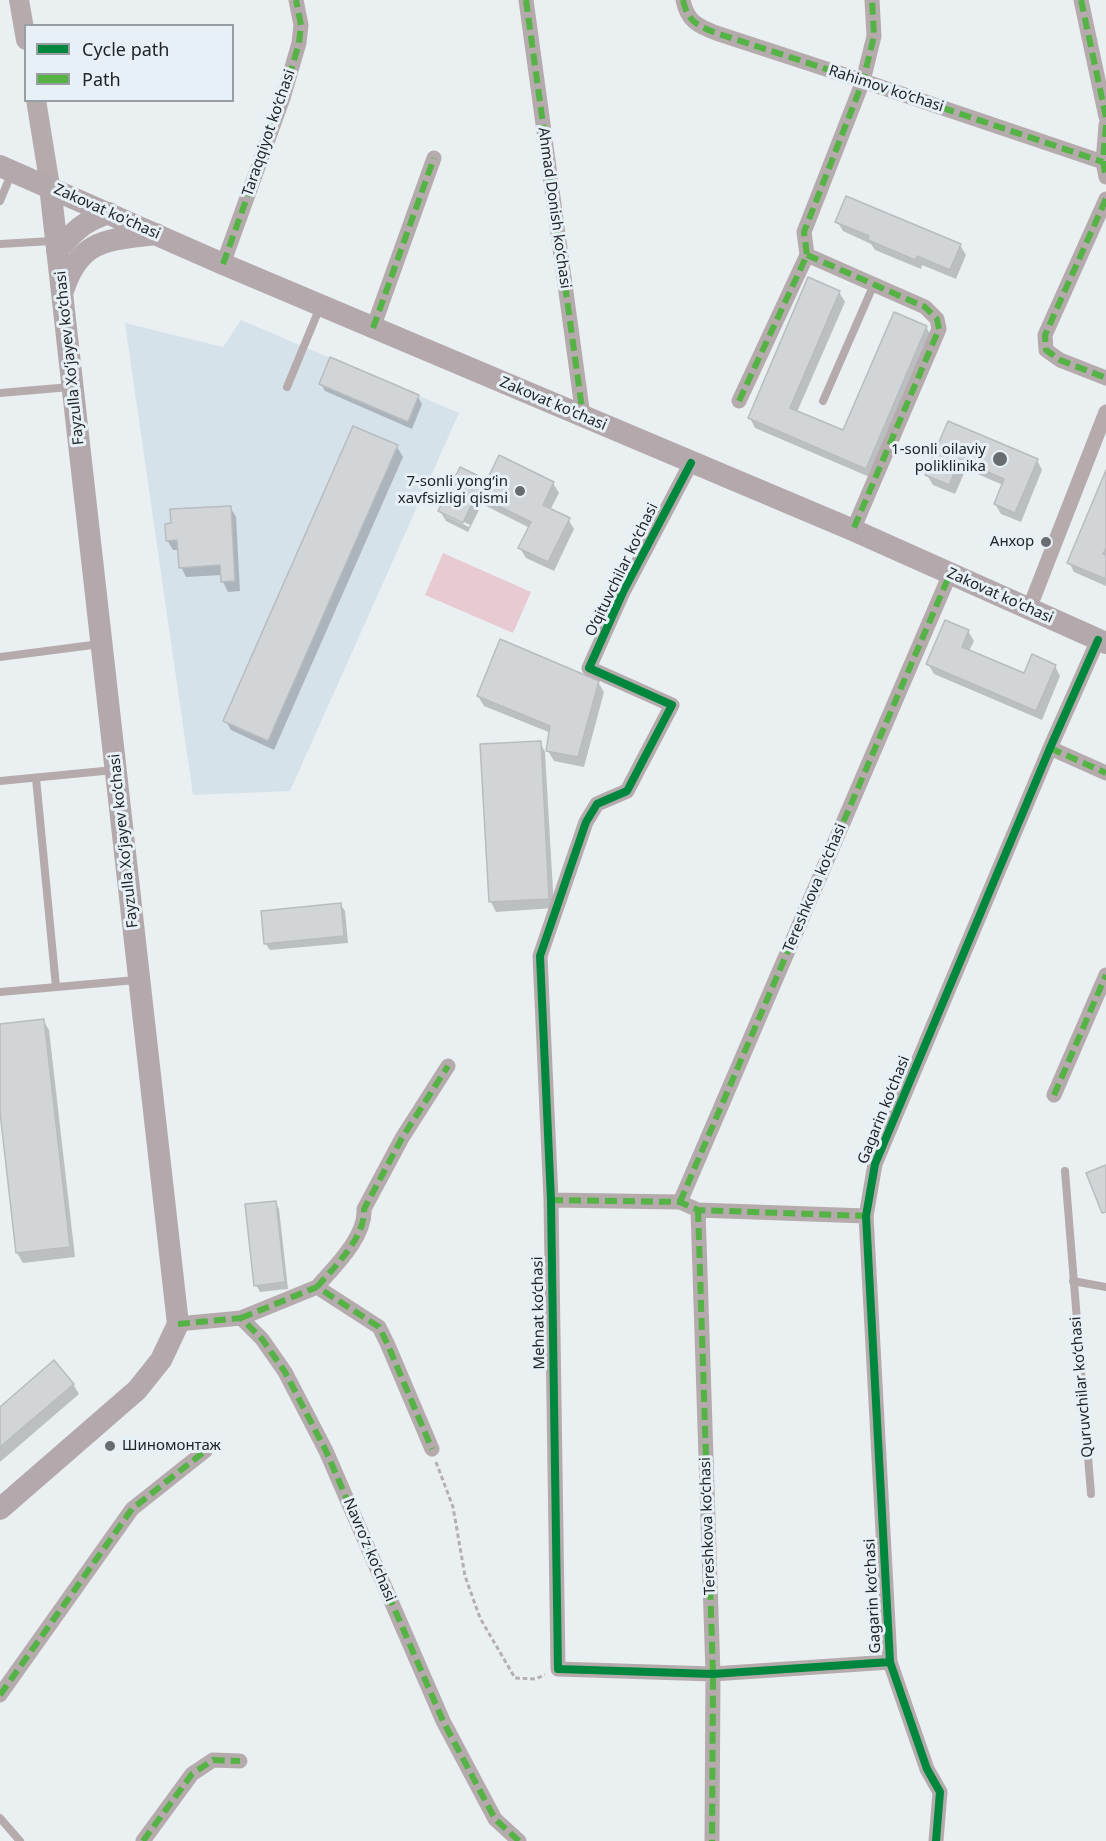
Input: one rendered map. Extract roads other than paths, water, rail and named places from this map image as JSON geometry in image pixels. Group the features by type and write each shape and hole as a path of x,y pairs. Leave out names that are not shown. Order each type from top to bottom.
{"main road":[{"name":"Zakovat ko'chasi","path":"6,168 223,264 853,530 1102,641"},
{"name":"Fayzulla Xo‘jayev ko‘chasi","path":"50,186 178,1324"},
{"path":"57,246 80,226 93,218 109,213"},
{"path":"62,292 77,261 94,245 111,240 158,234"},
{"path":"0,1509 136,1390 161,1360 178,1324"}],"street":[{"path":"19,0 24,29"},
{"name":"Taraqqiyot ko‘chasi","path":"223,264 283,98 299,43 301,25 296,0"},
{"name":"Ahmad Donish ko‘chasi","path":"526,0 583,416"},
{"name":"Rahimov ko‘chasi","path":"683,0 685,9 696,26 863,81 1105,170"},
{"path":"739,401 807,255 804,232 863,81 874,36 872,0"},
{"path":"1081,0 1106,117"},
{"name":"Fayzulla Xo‘jayev ko‘chasi","path":"36,102 50,186"},
{"path":"1105,170 1106,125"},
{"path":"373,327 434,158"},
{"path":"1106,199 1045,334 1046,350 1060,360 1106,378"},
{"path":"807,255 925,307 937,318 939,329 853,530"},
{"path":"1029,609 1106,412"},
{"name":"O‘qituvchilar ko‘chasi","path":"540,956 586,822 597,804 627,791 672,705 589,668 623,592 692,463"},
{"name":"Tereshkova ko‘chasi","path":"680,1202 950,574"},
{"name":"Gagarin ko‘chasi","path":"936,1841 940,1792 927,1769 890,1662 867,1216 875,1164 1050,748 1102,641"},
{"path":"1050,748 1106,773"},
{"name":"Mehnat ko‘chasi","path":"540,956 551,1200 558,1669"},
{"path":"1054,1095 1106,975"},
{"path":"178,1324 241,1318 317,1287 351,1247 364,1218 364,1209 402,1138 448,1066"},
{"path":"551,1200 680,1202 698,1210 867,1216"},
{"name":"Tereshkova ko‘chasi","path":"698,1210 713,1674 712,1841"},
{"path":"317,1287 379,1327 432,1449"},
{"name":"Navro‘z ko‘chasi","path":"241,1318 262,1339 285,1372 326,1450 443,1721 495,1819 519,1841"},
{"path":"0,1695 132,1509 205,1451"},
{"name":"Gagarin ko‘chasi","path":"558,1669 713,1674 890,1662"},
{"path":"143,1841 192,1774 213,1760 240,1761"}],"lane":[{"path":"0,201 6,168"},
{"path":"0,244 57,246"},
{"path":"823,402 873,284"},
{"path":"287,387 321,305"},
{"path":"0,393 73,387"},
{"path":"0,657 101,644"},
{"path":"0,781 116,770"},
{"path":"36,778 56,987"},
{"path":"0,992 140,980"},
{"name":"Quruvchilar ko‘chasi","path":"1065,1171 1091,1494"},
{"path":"1073,1281 1106,1287"},
{"path":"0,1818 20,1841"}],"place":[{"name":"1-sonli oilaviy poliklinika","path":"1000,459"},
{"name":"7-sonli yong‘in xavfsizligi qismi","path":"520,491"},
{"name":"Анхор","path":"1046,542"},
{"name":"Шиномонтаж","path":"110,1446"}]}
